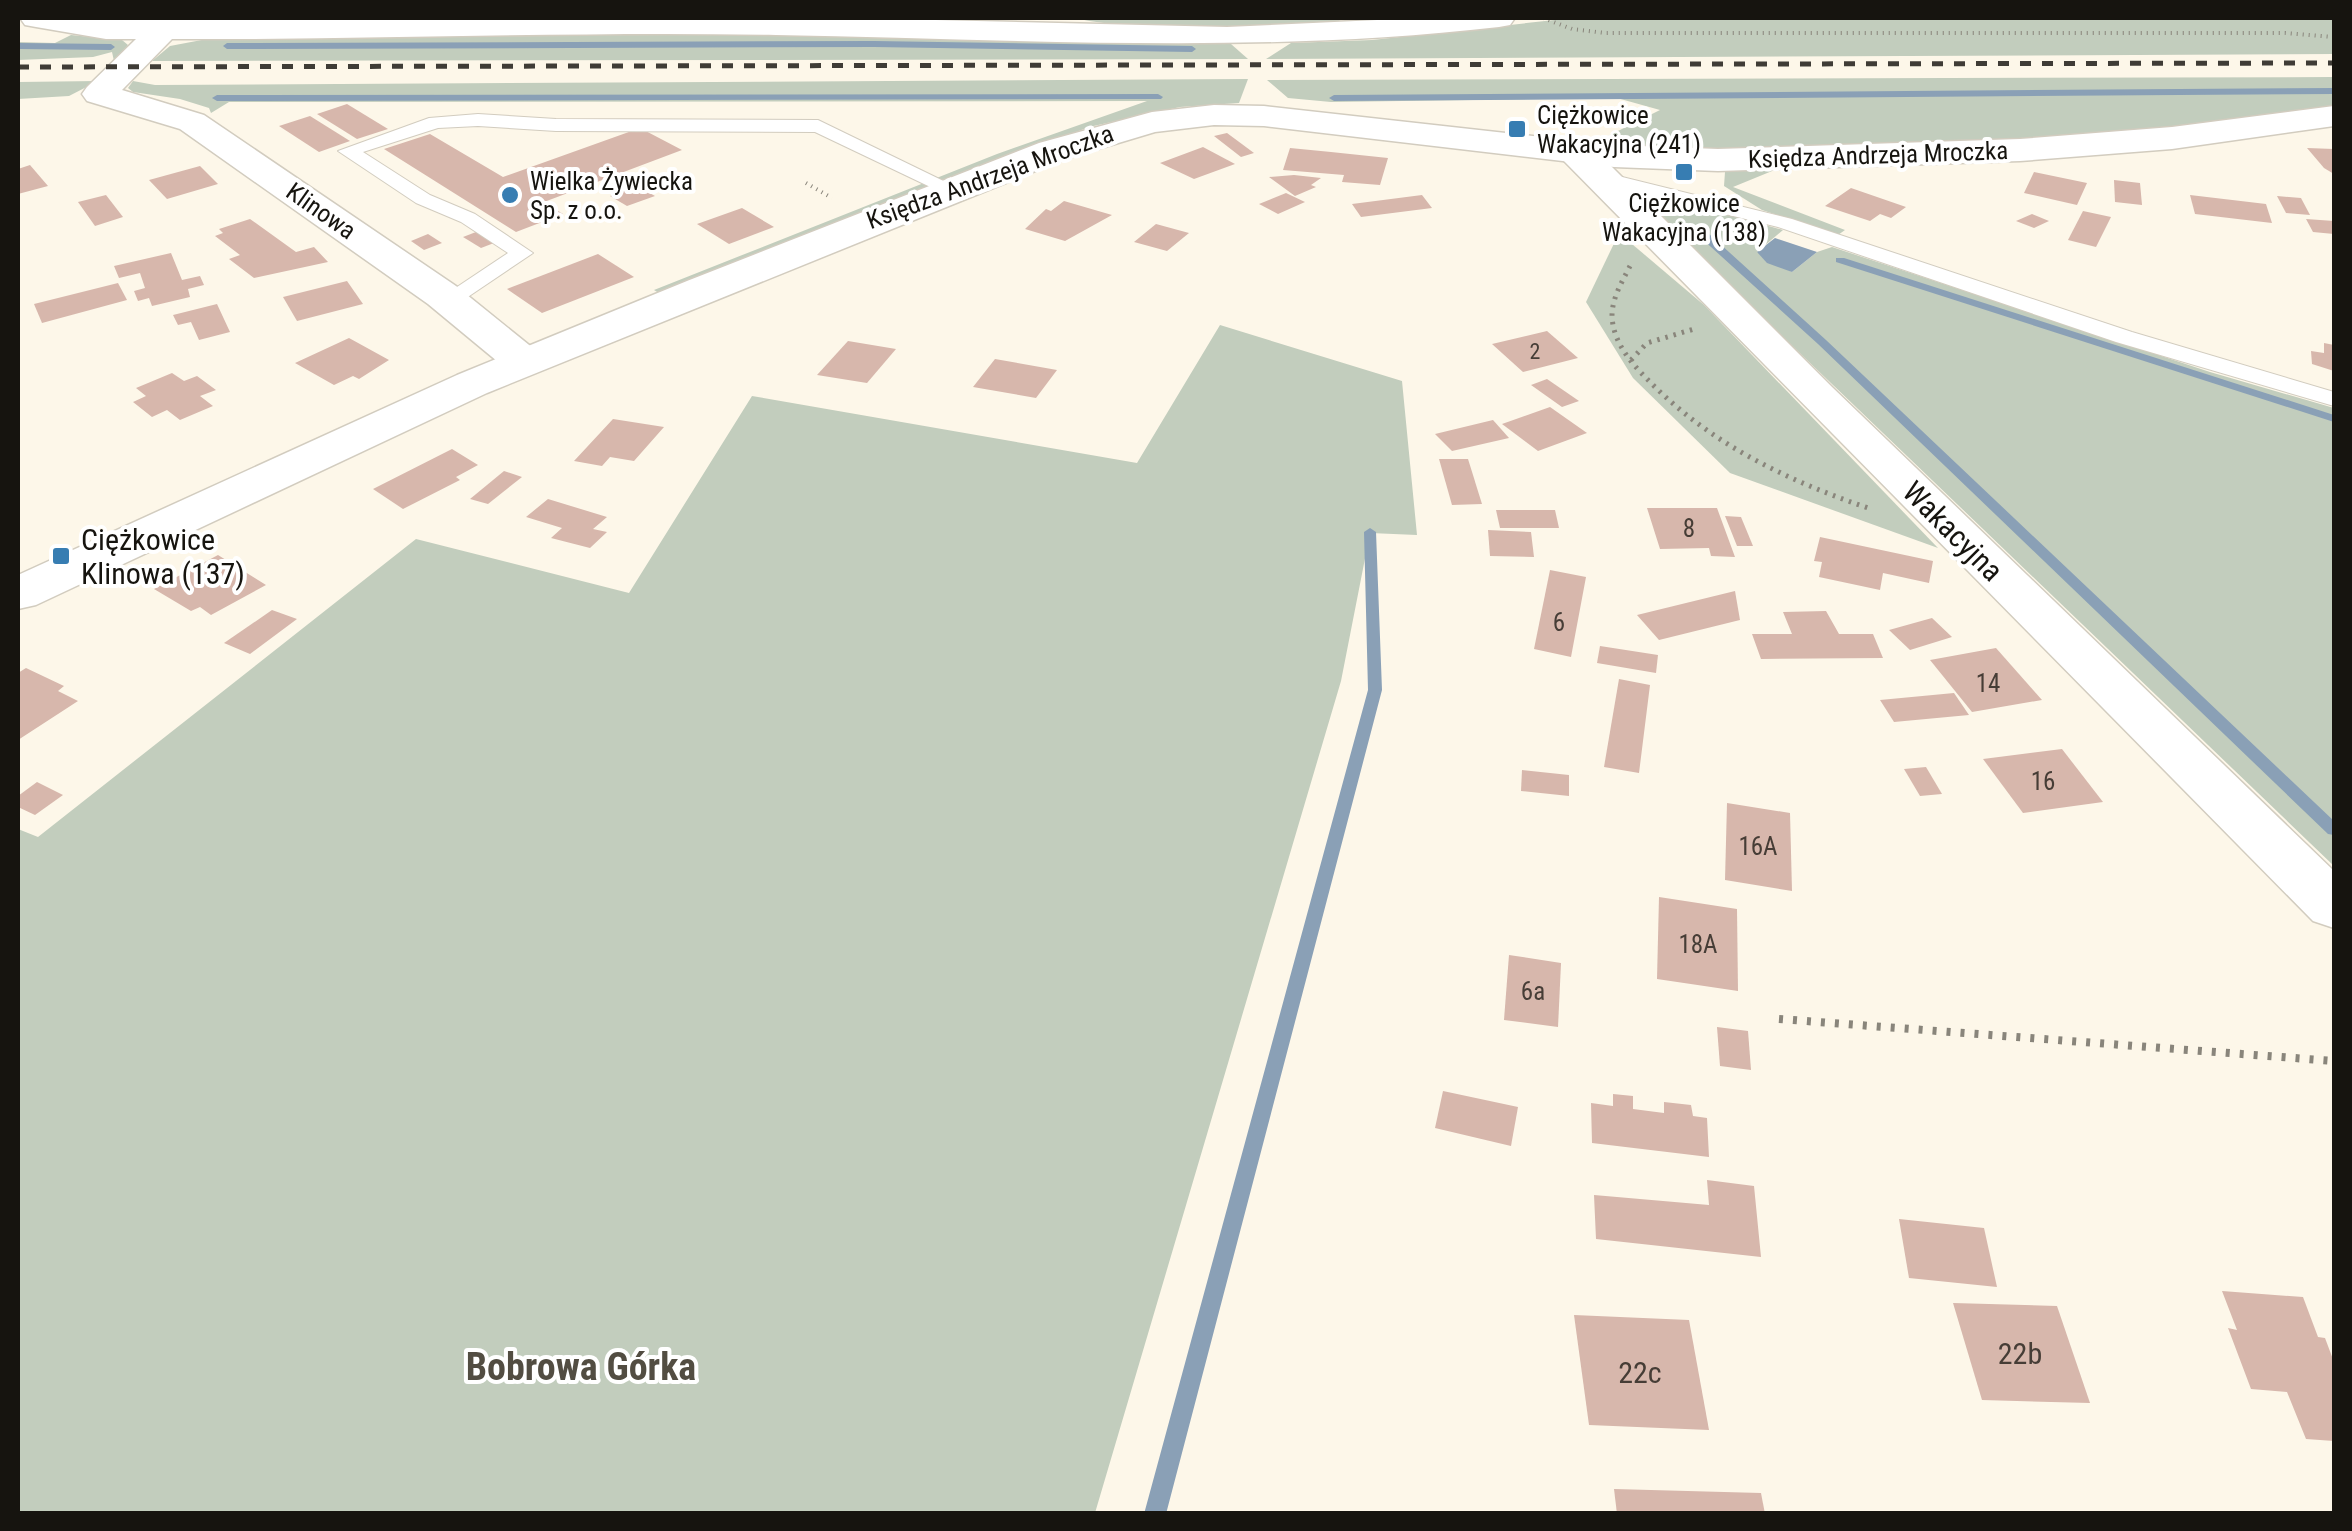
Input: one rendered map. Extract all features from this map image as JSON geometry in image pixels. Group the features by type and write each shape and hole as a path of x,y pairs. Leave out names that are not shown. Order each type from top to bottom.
{"street":[{"path":"36,18 106,29 163,30 965,24 1075,34 1256,37 1382,32 1498,18"},
{"path":"1034,18 1075,34"},
{"name":"Klinowa","path":"163,30 100,94 192,122 450,302 524,362"},
{"name":"Księdza Andrzeja Mroczka","path":"18,594 524,362 952,190 1119,129 1200,116 1264,116 1589,165 2020,150 2172,138 2334,116"},
{"name":"Wakacyjna","path":"1589,165 2334,906"}],"lane":[{"path":"450,302 522,252 468,218 423,199 348,151 436,122 818,126 952,190"},
{"path":"1589,165 1785,223 2124,337 2334,399"}],"path":[{"path":"1542,18 1572,29 1605,33 2285,33 2334,37"},
{"path":"1650,224 1614,300 1612,326 1630,361 1670,406 1735,452 1796,483 1879,512"},
{"path":"1630,361 1647,343 1738,315"},
{"path":"1779,1020 2334,1060"}],"green space":[{"path":"1074,18 1341,21 1207,30 1137,27"},
{"path":"1573,18 2334,18 2334,54 1266,59 1291,43 1372,40"},
{"path":"71,35 122,40 128,45 117,61 112,52 93,57 18,60 18,42 55,43"},
{"path":"915,35 1231,44 1248,59 152,61 170,46 207,39"},
{"path":"2334,77 2334,107 2081,139 1690,150 1596,142 1660,110 1617,98 1331,102 1288,98 1267,80"},
{"path":"1248,79 1239,103 1180,107 1089,127 662,295 654,290 997,154 1147,101 229,102 211,113 209,108 180,99 128,88 133,81 155,85"},
{"path":"98,81 69,96 18,99 18,82"},
{"path":"1777,169 1733,187 1845,230 1838,235 1762,210 1724,186 1725,172"},
{"path":"1681,201 1783,230 1757,252 1792,272 1817,252 1832,247 2210,372 2334,408 2334,866 1658,217"},
{"path":"1619,233 1704,305 1938,548 1730,473 1633,378 1586,302"},
{"path":"1220,325 1402,381 1417,535 1370,533 1341,681 1095,1513 18,1513 18,829 38,837 416,539 629,593 752,396 1137,463"}],"water":[{"path":"1775,238 1817,252 1792,272 1767,263 1757,252"}],"building":[{"path":"347,104 388,129 357,139 317,114"},
{"path":"310,116 350,141 319,152 279,126"},
{"path":"640,128 682,150 544,202 563,214 516,232 384,149 430,134 503,177"},
{"path":"1227,133 1254,153 1241,157 1214,136"},
{"path":"1203,147 1235,164 1194,179 1160,163"},
{"path":"1290,148 1388,158 1380,185 1342,182 1344,175 1283,170"},
{"path":"2307,148 2334,149 2334,174 2324,168"},
{"path":"30,165 48,186 18,194 18,169"},
{"path":"200,166 218,184 167,199 149,180"},
{"path":"2034,172 2087,183 2077,205 2024,193"},
{"path":"1269,177 1321,178 1311,185 1316,187 1295,196"},
{"path":"2114,180 2140,183 2142,205 2115,202"},
{"path":"637,186 655,196 627,206 610,196"},
{"path":"1851,188 1906,207 1891,218 1880,214 1870,221 1825,206"},
{"path":"1286,193 1305,202 1278,214 1259,204"},
{"path":"106,195 123,217 95,226 78,202"},
{"path":"1422,195 1432,208 1361,217 1352,204"},
{"path":"2190,195 2266,204 2272,223 2195,214"},
{"path":"2277,196 2301,198 2310,215 2286,213"},
{"path":"1064,201 1112,215 1065,241 1025,229 1046,209 1051,211"},
{"path":"742,208 774,227 729,244 697,224"},
{"path":"2083,211 2111,217 2096,247 2068,240"},
{"path":"2032,214 2049,221 2034,228 2016,221"},
{"path":"250,219 296,252 314,247 328,262 254,278 229,259 240,255 215,236 223,233 219,229"},
{"path":"2306,219 2334,221 2334,234 2313,232"},
{"path":"1156,224 1189,233 1167,251 1134,242"},
{"path":"476,232 494,243 481,248 463,237"},
{"path":"428,234 442,243 424,250 411,241"},
{"path":"171,253 182,280 200,276 204,285 188,289 190,297 152,306 149,298 138,301 134,291 145,288 140,273 119,278 114,266"},
{"path":"598,254 634,277 542,313 507,289"},
{"path":"347,281 363,304 297,321 283,297"},
{"path":"118,283 127,300 42,323 34,304"},
{"path":"217,304 230,332 199,340 191,322 178,325 173,315"},
{"path":"1547,331 1578,358 1523,372 1492,344"},
{"path":"349,338 389,360 359,379 353,376 334,385 295,363"},
{"path":"848,341 896,349 867,383 817,375"},
{"path":"2324,343 2334,345 2334,371 2312,364 2311,351 2324,353"},
{"path":"995,359 1057,370 1036,398 973,387"},
{"path":"172,373 184,381 197,376 216,390 200,396 213,406 180,420 167,410 152,417 133,402 146,396 136,388"},
{"path":"1547,379 1579,401 1562,407 1531,385"},
{"path":"1550,407 1587,433 1538,451 1502,424"},
{"path":"613,419 664,427 634,461 610,457 602,466 574,461"},
{"path":"1493,420 1509,438 1452,451 1435,434"},
{"path":"452,449 478,465 456,477 460,480 403,509 373,489"},
{"path":"1439,459 1468,459 1482,504 1452,505"},
{"path":"504,471 522,477 488,504 470,499"},
{"path":"548,499 607,517 593,529 607,532 590,548 551,538 562,528 526,517"},
{"path":"1647,508 1717,508 1735,557 1711,556 1709,548 1660,549"},
{"path":"1496,510 1555,510 1559,528 1500,528"},
{"path":"1725,516 1741,517 1753,546 1737,546"},
{"path":"1488,530 1531,532 1534,557 1490,556"},
{"path":"1820,537 1933,561 1929,583 1883,573 1880,590 1819,577 1822,562 1814,561"},
{"path":"218,555 266,585 211,615 200,607 191,611 154,589"},
{"path":"1550,570 1586,577 1571,657 1534,649"},
{"path":"1735,591 1740,620 1659,640 1637,615"},
{"path":"272,610 297,619 250,654 224,643"},
{"path":"1826,611 1839,634 1873,634 1883,658 1761,659 1752,634 1792,634 1783,612"},
{"path":"1932,618 1952,637 1910,650 1889,630"},
{"path":"1600,646 1658,655 1656,673 1597,663"},
{"path":"1996,648 2042,700 1972,712 1930,660"},
{"path":"26,668 64,686 58,691 78,701 18,740 18,673"},
{"path":"1619,679 1650,685 1639,773 1604,767"},
{"path":"1954,693 1969,715 1894,722 1880,700"},
{"path":"2062,749 2103,802 2023,813 1983,759"},
{"path":"1926,767 1942,794 1920,796 1904,769"},
{"path":"1522,770 1569,775 1569,796 1521,791"},
{"path":"37,782 63,795 35,815 18,807 18,796"},
{"path":"1727,803 1790,813 1792,891 1725,880"},
{"path":"1659,897 1737,909 1738,991 1657,979"},
{"path":"1509,955 1561,963 1558,1027 1504,1020"},
{"path":"1717,1027 1748,1031 1751,1070 1720,1066"},
{"path":"1443,1091 1518,1107 1511,1146 1435,1128"},
{"path":"1613,1094 1633,1096 1633,1109 1664,1113 1664,1102 1691,1105 1693,1116 1707,1118 1709,1157 1592,1143 1591,1103 1613,1106"},
{"path":"1707,1180 1754,1186 1761,1257 1596,1239 1594,1195 1709,1205"},
{"path":"1899,1219 1984,1228 1997,1287 1909,1278"},
{"path":"2222,1291 2303,1297 2318,1337 2325,1338 2334,1362 2334,1441 2306,1439 2287,1392 2251,1389 2228,1328 2237,1330"},
{"path":"1953,1303 2057,1306 2090,1403 1982,1400"},
{"path":"1574,1315 1689,1320 1709,1430 1589,1425"},
{"path":"1614,1489 1761,1493 1765,1514 1617,1514"}],"waterway":[{"path":"136,18 171,18"},
{"path":"203,18 247,18"},
{"path":"227,46 874,44 1192,49"},
{"path":"18,46 111,47"},
{"path":"1334,98 2334,91"},
{"path":"217,98 1158,97"},
{"path":"1704,235 1822,342 2334,830"},
{"path":"1840,260 2334,419"},
{"path":"1155,1514 1375,690 1370,532"}],"railway":[{"path":"18,67 2334,63"}],"place":[{"name":"Ciężkowice Wakacyjna (241)","path":"1517,129"},
{"name":"Ciężkowice Wakacyjna (138)","path":"1684,172"},
{"name":"Wielka Żywiecka Sp. z o.o.","path":"510,195"},
{"name":"Ciężkowice Klinowa (137)","path":"61,556"}],"district":[{"name":"Bobrowa Górka","path":"581,1367"}]}
